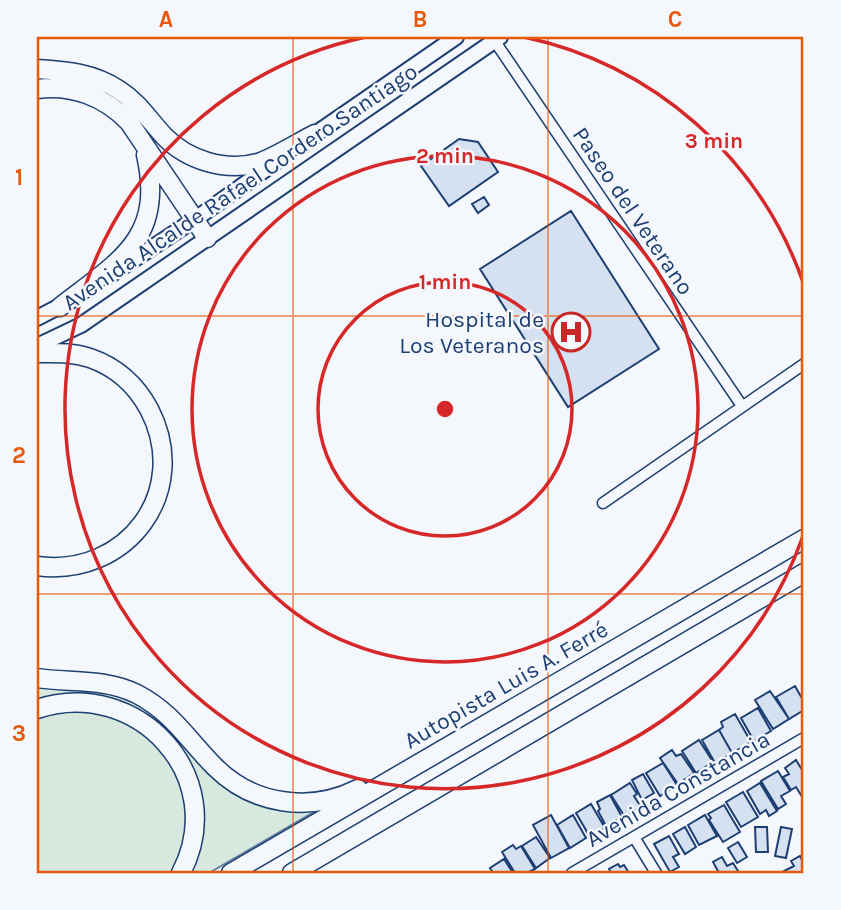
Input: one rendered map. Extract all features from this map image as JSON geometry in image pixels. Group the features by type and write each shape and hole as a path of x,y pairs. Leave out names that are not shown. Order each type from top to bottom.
{"highway":[{"path":"37,69 85,74 105,82 137,104 176,146 210,163 231,165 259,162 315,134"},
{"path":"37,89 74,90 99,99 122,115 207,238"},
{"path":"60,307 123,256 143,228 150,205 151,189 144,145"},
{"path":"37,353 60,352 89,358 104,364 127,380 142,397 152,416 164,461 159,491 147,518 122,545 89,563 61,568 37,566"},
{"name":"Autopista Luis A. Ferré","path":"231,873 804,539"},
{"path":"292,873 804,573"},
{"path":"37,678 109,685 135,693 172,718 228,778 250,792 287,803 310,803 344,796 426,750 477,731"},
{"path":"37,709 65,703 121,710 145,723 166,743 187,778 195,815 192,845 181,873"},
{"path":"311,873 332,860 347,840"}],"street":[{"name":"Avenida Alcalde Rafael Cordero Santiago","path":"37,318 60,307 194,220 456,37"},
{"name":"Avenida Alcalde Rafael Cordero Santiago","path":"37,346 81,325 496,38"},
{"name":"Paseo del Veterano","path":"496,38 742,407"},
{"path":"603,503 804,364"},
{"name":"Avenida Constancia","path":"572,873 804,738"},
{"path":"635,836 656,873"}],"shaded area":[{"path":"37,683 83,686 143,703 224,784 324,806 209,873 188,873 201,842 203,815 192,771 167,732 149,717 129,706 107,699 37,703"},
{"path":"48,709 113,713 158,742 183,781 189,824 177,873 37,873 37,713"}],"building":[{"path":"459,139 478,142 498,172 449,206 421,166"},
{"path":"484,197 489,205 478,213 472,204"},
{"path":"571,211 659,349 568,407 480,269"},
{"path":"795,686 804,702 804,710 789,719 776,697"},
{"path":"770,691 789,719 773,729 755,700"},
{"path":"758,708 771,731 754,741 741,718"},
{"path":"735,714 751,742 732,753 719,730 723,727 721,722"},
{"path":"719,730 732,753 715,763 702,740"},
{"path":"699,740 713,762 696,773 682,751"},
{"path":"672,750 676,756 681,754 694,773 678,784 660,758"},
{"path":"796,760 804,773 804,793 801,795 796,787 791,790 783,777 789,774 785,768"},
{"path":"663,763 677,785 660,796 646,773"},
{"path":"778,771 790,791 781,796 786,804 778,809 761,781"},
{"path":"643,774 654,793 642,800 632,780"},
{"path":"630,783 641,807 625,817 611,795"},
{"path":"760,783 777,811 769,816 766,810 760,814 747,791"},
{"path":"743,792 758,817 741,827 726,802"},
{"path":"610,795 622,817 606,826 598,811 600,809 597,802"},
{"path":"591,804 605,828 590,837 576,813"},
{"path":"724,805 740,832 723,842 708,814"},
{"path":"551,815 569,848 551,858 533,825"},
{"path":"573,815 586,838 570,848 557,825"},
{"path":"705,815 717,836 699,845 688,825"},
{"path":"685,827 696,847 685,854 673,834"},
{"path":"755,827 767,827 768,852 756,852"},
{"path":"781,827 792,829 786,858 775,856"},
{"path":"669,836 679,854 673,857 679,867 670,872 654,844"},
{"path":"536,837 550,858 536,868 522,846"},
{"path":"738,842 747,857 737,863 728,848"},
{"path":"513,845 516,849 521,846 535,869 527,873 515,873 502,852"},
{"path":"800,856 804,859 804,872 786,873 784,871 794,866 791,861"},
{"path":"722,857 727,866 733,863 738,871 719,873 713,862"},
{"path":"504,859 513,873 493,873 490,868"},
{"path":"618,864 620,867 624,865 629,873 611,873 609,869"}],"place":[{"name":"Hospital de Los Veteranos","path":"571,332"}]}
